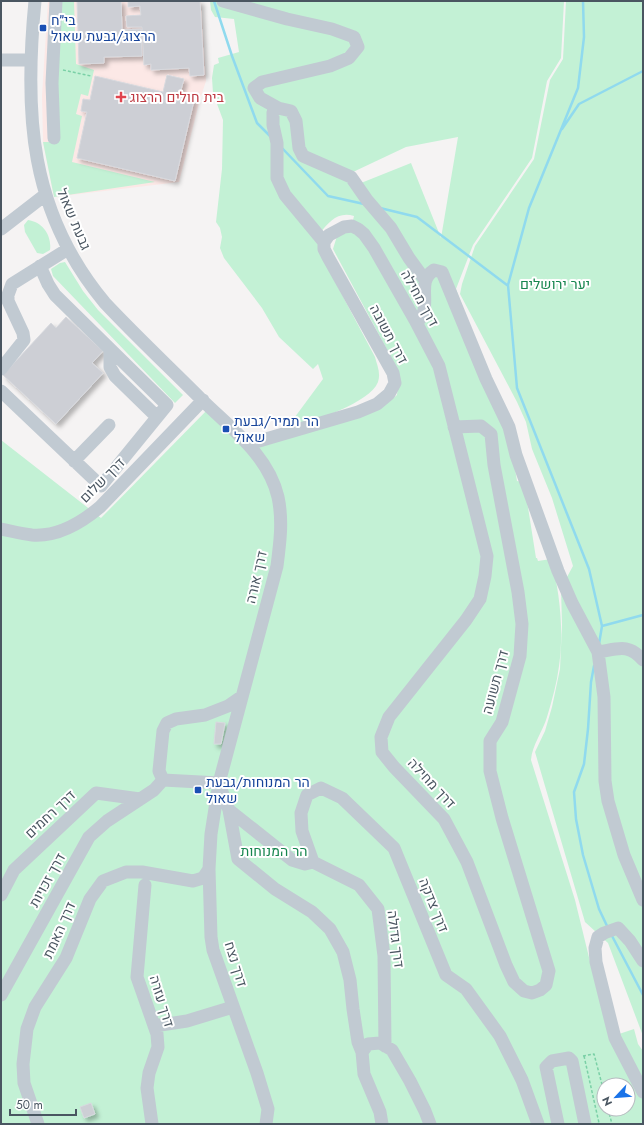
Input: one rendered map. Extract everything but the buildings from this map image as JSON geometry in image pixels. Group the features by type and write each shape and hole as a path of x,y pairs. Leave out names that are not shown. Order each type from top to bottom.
{"street":[{"name":"גבעת שאול","path":"35,1 30,60 30,105 37,159 51,211 68,249 90,285 104,303 203,400"},
{"path":"54,138 52,83 56,1"},
{"path":"223,1 287,19 332,29 354,37 358,47 349,58 330,66 262,82 254,88 260,98 278,108 291,111 296,121 299,148 303,156 351,177 367,200 390,228 426,280"},
{"path":"2,60 30,60"},
{"path":"278,108 273,112 273,125 277,143 277,178 285,195 324,242"},
{"path":"1,229 46,195"},
{"name":"דרך מחילה","path":"324,242 329,235 344,227 352,226 364,234 374,248 415,320 439,366 487,556 485,576 480,599 466,620 389,717 381,738 382,752 394,767 444,819 467,862 506,965 514,982 524,991 532,993 540,990"},
{"name":"דרך תשובה","path":"249,444 358,412 377,404 389,394 395,383 393,373 328,257 324,249 324,242"},
{"path":"1,369 24,340 23,333 8,301 8,295 12,284 68,249"},
{"path":"1,391 101,486 167,405 55,295 40,266"},
{"path":"415,320 420,319 424,311 426,280 428,274 434,270 442,272 486,379 509,427 519,462 558,571 572,603 598,652 604,697 605,781 608,801 624,856 643,900"},
{"name":"דרך אורה","path":"203,400 249,444 271,478 278,496 281,515 281,540 277,566 218,783"},
{"name":"דרך שלום","path":"1,529 31,534 43,534 58,532 84,520 100,507 203,400"},
{"path":"74,461 109,425"},
{"name":"דרך תשועה","path":"454,427 481,426 491,434 494,464 518,592 522,624 520,656 502,722 490,741 490,771 502,818 549,971 546,984 540,990"},
{"path":"598,652 626,648 636,652 643,660"},
{"path":"218,783 163,780 159,771 163,731 167,723 176,719 205,715 228,706 241,697"},
{"name":"דרך זכויות","path":"1,995 90,838 107,821 154,790 163,780"},
{"name":"דרך גדולה","path":"218,783 229,810 292,860 305,864 313,862 359,885 378,909 384,956 384,1046"},
{"name":"דרך נצח","path":"218,783 211,834 211,937 213,950 264,1096 268,1110 266,1124"},
{"name":"דרך צדקה","path":"313,862 302,831 301,814 307,795 320,788 342,798 394,848 446,975 466,989 500,1036 522,1080 538,1124"},
{"name":"דרך רחמים","path":"1,895 4,882 14,870 96,793 140,799"},
{"path":"229,810 238,859 275,889 312,912 330,929 343,952 350,980 358,1042 365,1048"},
{"name":"דרך האמת","path":"38,1124 24,1083 22,1064 27,1029 35,1007 66,958 90,899 103,881 126,872 142,872 193,881 203,878 210,869"},
{"name":"דרך עזרה","path":"145,885 137,977 157,1034 158,1047 148,1073 147,1088 152,1124"},
{"path":"643,961 630,941 618,928 598,937 595,948 596,962 616,1038 643,1092"},
{"path":"154,1026 188,1021 233,1007"},
{"path":"365,1048 380,1043 392,1050 410,1082 430,1124"},
{"path":"365,1048 364,1074 380,1112 382,1124"},
{"path":"558,1124 546,1067 552,1061 570,1058 572,1061 585,1124"}],"path":[{"path":"596,1110 584,1056 594,1054 600,1077"},
{"path":"594,1124 599,1123 598,1117"}],"shaded area":[{"name":"בית חולים הרצוג","path":"48,1 201,1 206,81 179,182 54,197 43,142 42,96"}],"green space":[{"path":"61,1 74,1 76,64 94,70 88,96 81,94 76,114 82,116 72,162 155,182 54,197 43,142 58,142 56,98"},
{"name":"הר המנוחות","path":"210,1 564,1 561,58 547,81 532,158 473,245 456,289 509,432 517,481 524,482 536,558 538,561 551,559 554,572 559,599 561,626 559,666 556,685 547,717 533,749 531,760 575,900 596,986 613,1036 634,1029 638,1044 643,1051 643,1124 1,1124 1,440 101,518 210,407 257,443 389,402 397,395 399,372 333,249 337,236 351,229 354,216 339,216 330,221 320,233 322,257 375,357 379,379 373,390 353,404 326,416 291,428 292,421 323,379 318,364 313,369 279,337 262,308 224,258 220,248 222,237 220,228 216,222 222,169 223,120 213,93 212,78 214,65 219,63 218,58 239,52 234,19 215,17 211,10","holes":["458,137 441,238 411,163 361,183 353,172 406,147"]},
{"name":"יער ירושלים","path":"566,1 643,1 643,1036 608,943 585,922 535,752 545,731 560,669 562,625 561,588 573,566 552,498 532,449 526,422 460,294 475,246 534,159 550,80 563,59"},
{"path":"28,220 33,221 45,230 50,240 50,250 43,254 37,253 25,232 24,225"},
{"path":"65,262 83,291 98,310 183,395 175,403 53,276 51,269 60,263"}],"waterway":[{"path":"214,1 232,56 257,123 270,136"},
{"path":"583,1 584,37 578,88 529,208 508,285 517,388 589,569 602,626 599,644"},
{"path":"562,129 579,104 643,71"},
{"path":"282,148 328,196 364,204"},
{"path":"380,208 417,217 507,285"},
{"path":"602,626 643,615"},
{"path":"594,666 591,682 584,764 574,792 576,819 583,855 599,909 608,928"},
{"path":"611,934 643,995"}],"place":[{"name":"בי״ח הרצוג/גבעת שאול","path":"43,28"},
{"name":"בית חולים הרצוג","path":"121,97"},
{"name":"הר תמיר/גבעת שאול","path":"226,429"},
{"name":"הר המנוחות/גבעת שאול","path":"198,790"}]}
